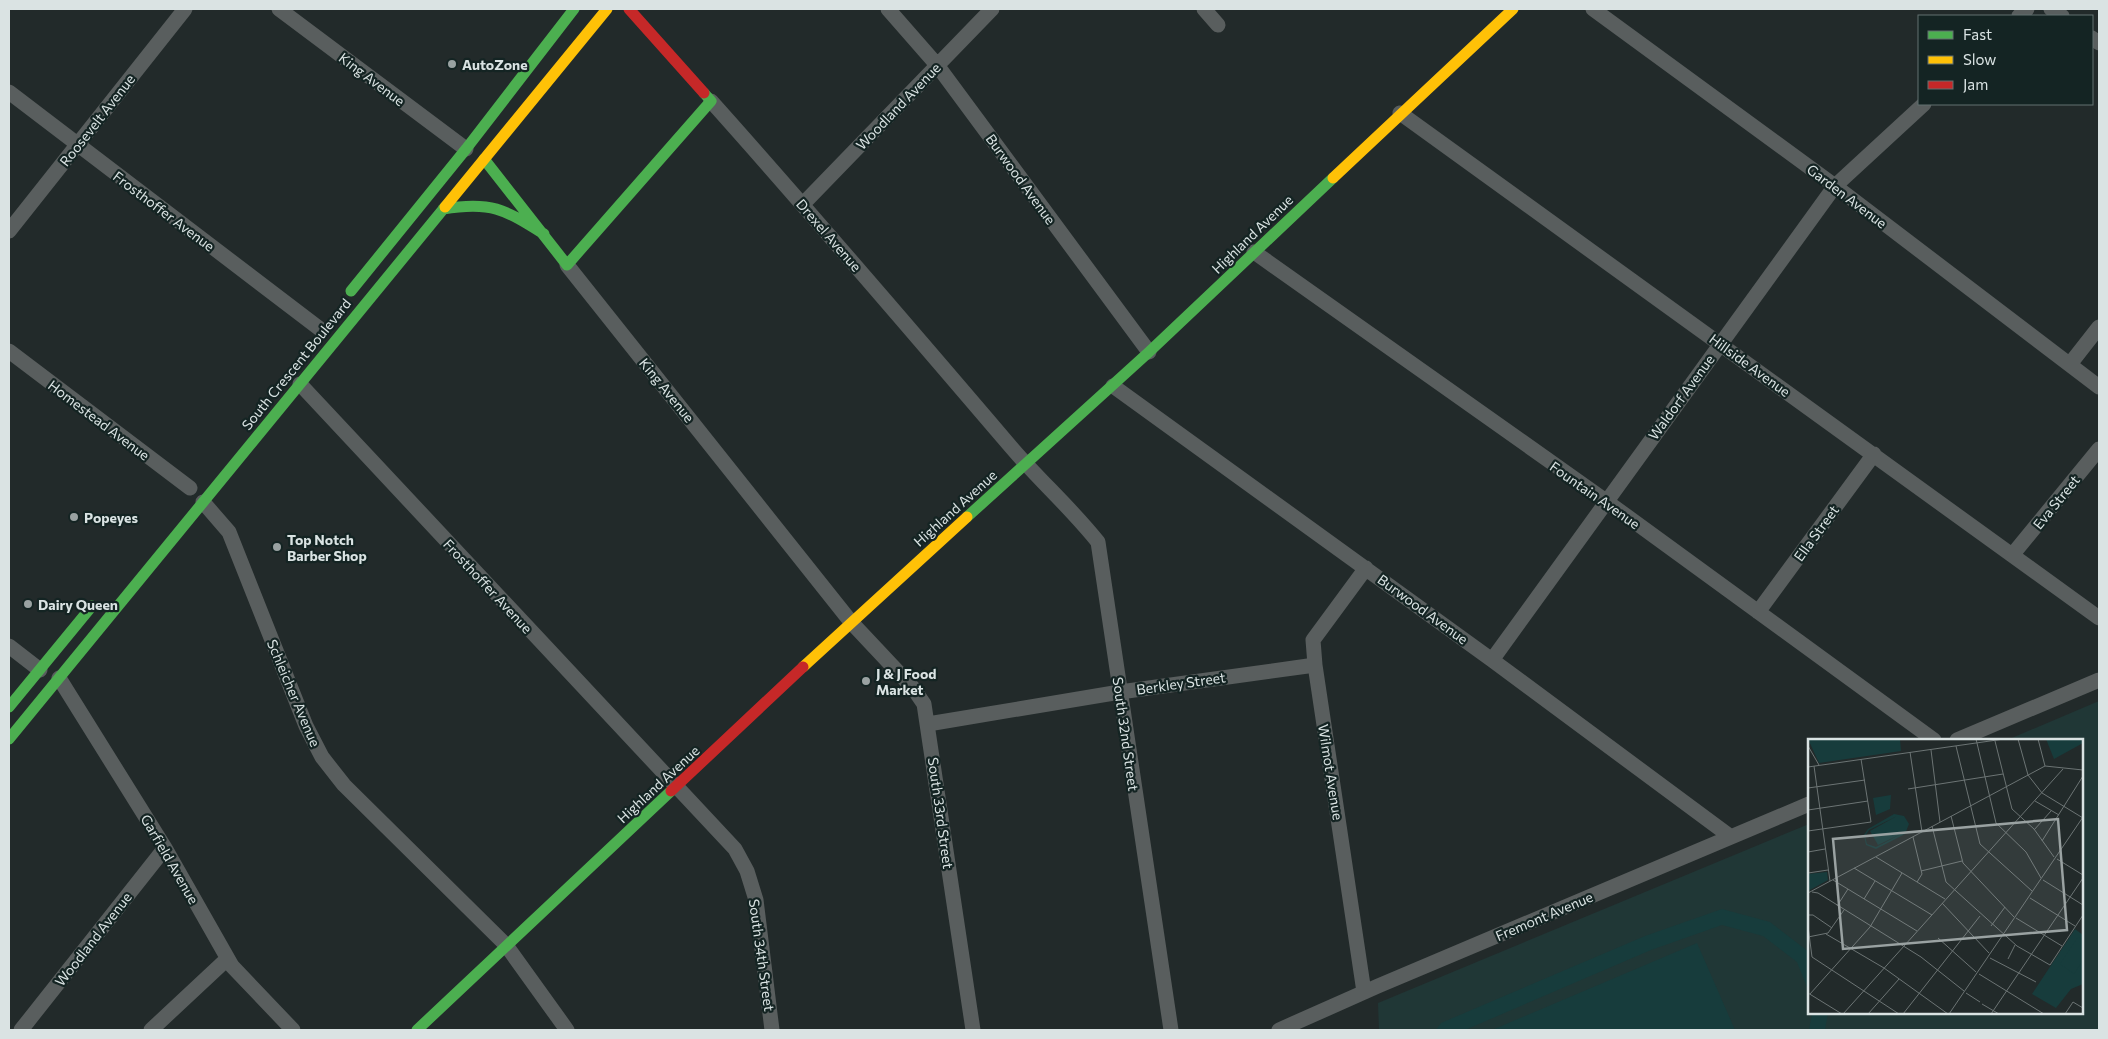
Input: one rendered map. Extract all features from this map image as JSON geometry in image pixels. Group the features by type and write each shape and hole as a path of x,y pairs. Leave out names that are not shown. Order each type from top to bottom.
{"main road":[{"name":"South Crescent Boulevard","path":"344,299 466,149 574,9"},
{"name":"South Crescent Boulevard","path":"9,739 607,9"},
{"name":"Drexel Avenue","path":"629,9 711,101"},
{"name":"Highland Avenue","path":"417,1030 506,944 677,788 852,622 1113,386 1400,113 1513,9"},
{"path":"567,265 711,101"},
{"name":"King Avenue","path":"484,159 567,265"},
{"path":"442,209 476,204 504,209 544,234"},
{"path":"9,707 99,599"}],"street":[{"name":"Roosevelt Avenue","path":"9,231 185,9"},
{"name":"King Avenue","path":"279,9 466,149"},
{"name":"Burwood Avenue","path":"888,9 937,65 1149,352"},
{"name":"Woodland Avenue","path":"803,204 992,9"},
{"path":"1204,9 1218,25"},
{"name":"Garden Avenue","path":"1593,9 1835,186 2099,387"},
{"name":"Frosthoffer Avenue","path":"9,92 320,329"},
{"name":"Drexel Avenue","path":"711,101 803,204 1026,464"},
{"name":"Waldorf Avenue","path":"1492,660 1835,186 1923,105"},
{"name":"Hillside Avenue","path":"1400,113 2013,554 2099,618"},
{"name":"Fountain Avenue","path":"1254,252 1606,501 1933,739"},
{"name":"King Avenue","path":"567,265 852,622"},
{"path":"2070,364 2099,327"},
{"name":"Homestead Avenue","path":"9,351 190,488"},
{"name":"Frosthoffer Avenue","path":"300,384 677,788"},
{"name":"Burwood Avenue","path":"1113,386 1366,568 1731,837"},
{"name":"Eva Street","path":"2013,554 2099,449"},
{"name":"Ella Street","path":"1758,612 1874,454"},
{"name":"South 32nd Street","path":"1026,464 1083,522 1098,542 1171,1030"},
{"name":"Schleicher Avenue","path":"203,502 229,532 306,726 322,757 344,785 506,944 567,1030"},
{"name":"Wilmot Avenue","path":"1364,992 1315,665 1313,640 1366,568"},
{"name":"South 33rd Street","path":"852,622 913,688 924,704 973,1030"},
{"path":"9,646 40,670"},
{"name":"Berkley Street","path":"928,724 1120,692 1315,665"},
{"name":"Garfield Avenue","path":"59,678 165,848 232,966 293,1030"},
{"path":"1959,739 2099,680"},
{"name":"South 34th Street","path":"677,788 735,850 747,871 756,900 772,1030"},
{"name":"Fremont Avenue","path":"1280,1030 1364,992 1808,804"},
{"name":"Woodland Avenue","path":"21,1030 165,848"},
{"path":"151,1030 228,958"}],"shaded area":[{"path":"2099,701 2099,1030 1379,1030 1378,1003 1808,824 1808,1014 2083,1014 2083,739 2009,739"},
{"path":"1722,909 1770,922 1808,951 1808,990 1797,962 1763,936 1722,925 1651,950 1465,1030 1436,1030 1441,1023 1645,936"},
{"path":"1697,943 1735,1030 1492,1030"},
{"path":"1812,1014 1828,1014 1825,1030 1809,1030"}],"traffic: fast":[{"path":"351,291 466,149 574,9"},
{"path":"484,159 567,265 711,101 704,93"},
{"path":"967,517 1149,352 1333,178"},
{"path":"443,209 473,206 496,209 518,218 544,234"},
{"path":"9,739 445,207"},
{"path":"9,707 92,606"},
{"path":"417,1030 671,791"}],"traffic: slow":[{"path":"445,207 607,9"},
{"path":"1333,178 1513,9"},
{"path":"803,667 967,517"}],"traffic: jam":[{"path":"629,9 704,93"},
{"path":"671,791 803,667"}],"place":[{"name":"AutoZone","path":"452,64"},
{"name":"Popeyes","path":"74,517"},
{"name":"Top Notch Barber Shop","path":"277,547"},
{"name":"Dairy Queen","path":"28,604"},
{"name":"J & J Food Market","path":"866,681"}]}
